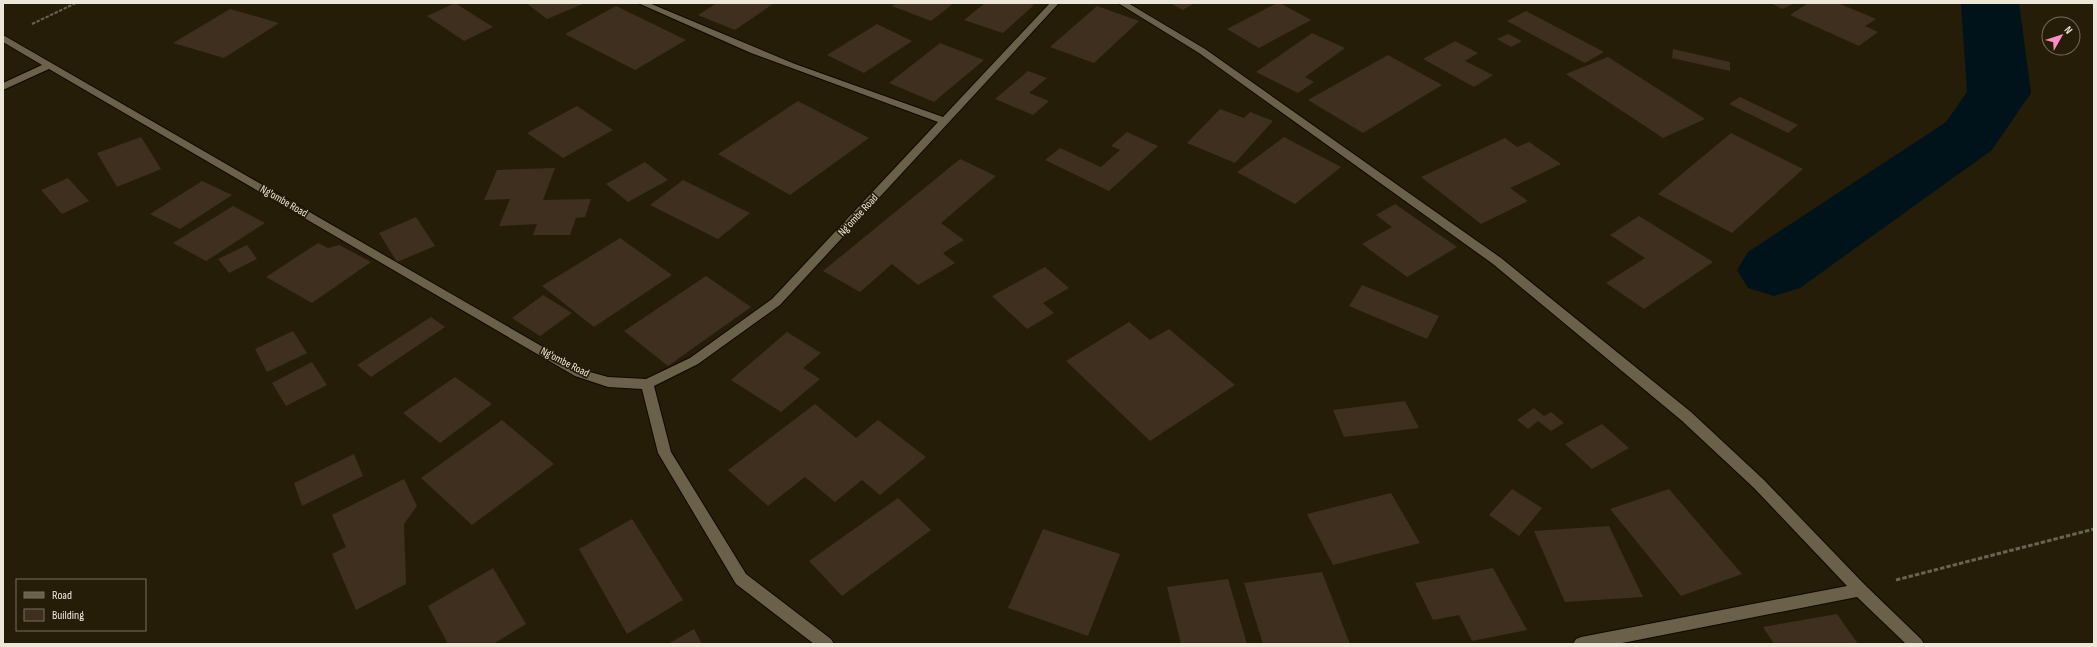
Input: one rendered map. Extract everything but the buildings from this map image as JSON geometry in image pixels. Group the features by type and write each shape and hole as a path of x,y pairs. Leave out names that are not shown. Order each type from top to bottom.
{"street":[{"path":"642,3 780,63 838,85 946,121"},
{"name":"Ng'ombe Road","path":"3,38 579,372 608,382 647,384 694,361 776,302 1055,3"},
{"path":"1122,3 1202,51 1497,261 1686,416 1759,484 1860,590 1916,644"},
{"path":"3,87 49,65"},
{"path":"647,384 665,454 741,579 826,644"},
{"path":"1581,644 1860,590"}],"path":[{"path":"29,25 76,3"},
{"path":"1860,590 2094,529"}],"waterway":[{"path":"1774,270 1969,136 1999,93 1990,3"}]}
